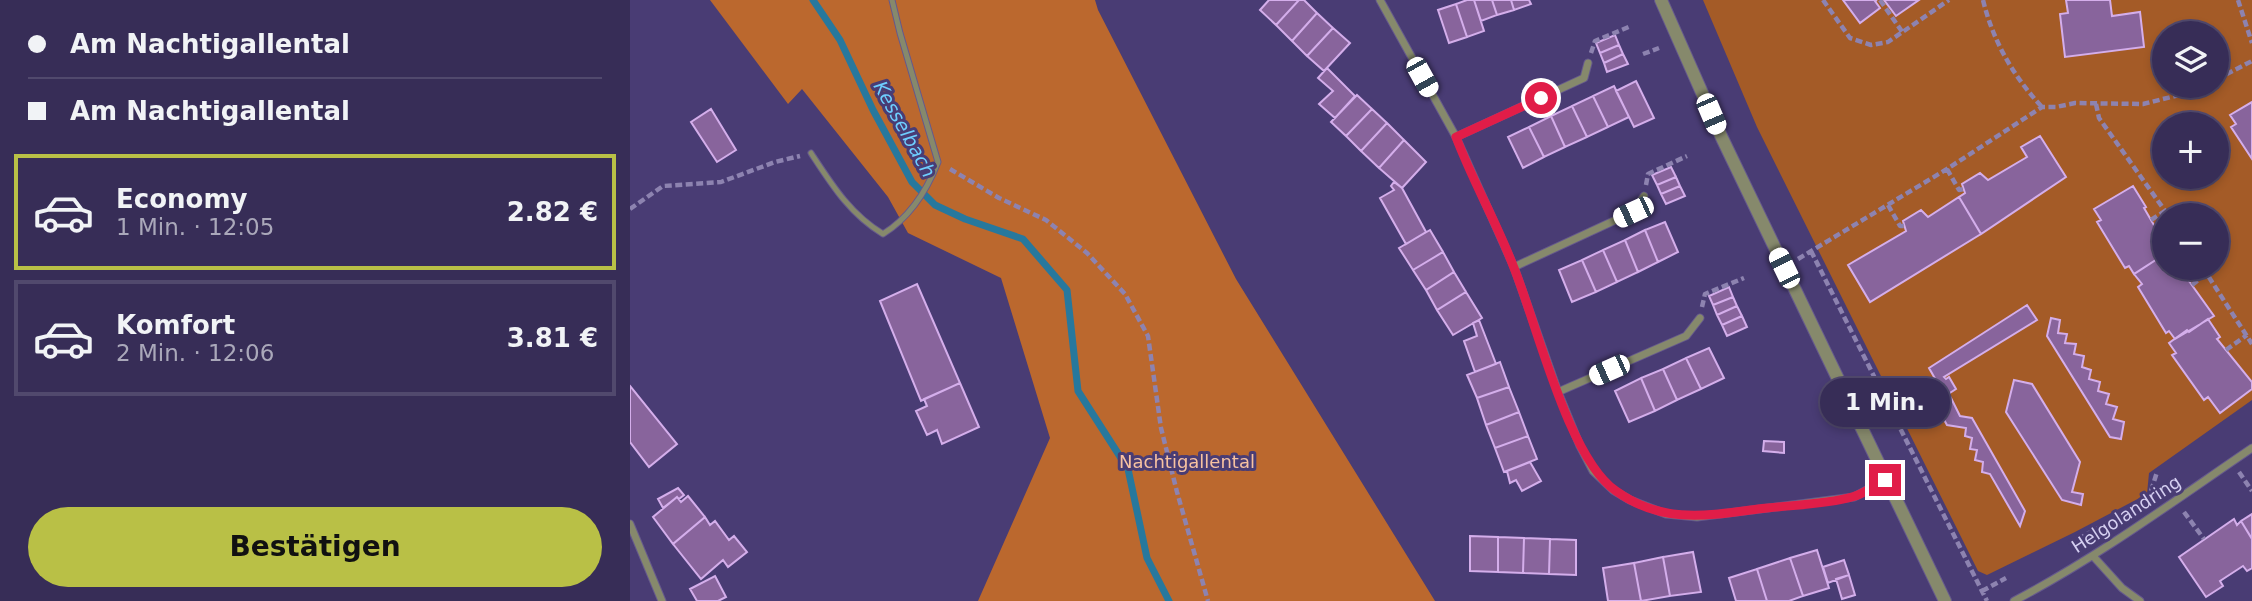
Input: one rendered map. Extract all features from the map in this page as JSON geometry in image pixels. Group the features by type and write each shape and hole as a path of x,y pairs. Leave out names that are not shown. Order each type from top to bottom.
{"street":[{"path":"1380,0 1456,137 1514,267 1580,446 1594,471 1613,490 1666,514 1697,517 1854,497 1885,480"},
{"path":"1662,0 1722,138 1945,601"},
{"path":"1456,137 1584,78 1588,64"},
{"path":"1514,267 1633,212 1644,196"},
{"path":"1558,392 1686,336 1700,318"},
{"name":"Helgolandring","path":"2014,601 2093,556 2252,448"},
{"path":"630,524 633,539 662,601"},
{"path":"2093,556 2122,588 2140,601"}],"lane":[{"path":"811,153 854,213 883,234 895,227 930,182 938,162 892,0"}],"path":[{"path":"1823,0 1850,38 1871,45 1888,42 1950,0"},
{"path":"1880,0 1903,33"},
{"path":"1983,0 1988,22 2004,58 2042,107"},
{"path":"2238,0 2252,43"},
{"path":"1588,64 1595,41 1631,26"},
{"path":"1643,54 1659,48"},
{"path":"2229,73 2252,61"},
{"path":"1784,268 1947,169 2042,107 2076,103 2143,104 2167,98"},
{"path":"2096,104 2099,118 2159,203"},
{"path":"630,209 663,186 721,182 775,162 811,153"},
{"path":"1644,196 1648,174 1687,156"},
{"path":"938,162 999,198 1046,220 1087,253 1125,294 1147,336 1161,428 1208,601"},
{"path":"1947,169 1959,190 1964,189"},
{"path":"1888,205 1900,226 1904,226"},
{"path":"1811,251 1987,601"},
{"path":"1700,318 1705,294 1744,278"},
{"path":"2192,285 2196,280"},
{"path":"2211,280 2252,344"},
{"path":"2226,350 2247,335"},
{"path":"2232,462 2252,491"},
{"path":"2078,539 2150,500 2157,472"},
{"path":"2176,502 2204,539"},
{"path":"1982,591 2006,578"}],"shaded area":[{"path":"1703,0 2252,0 2252,400 2149,473 2147,494 1987,575 1978,571 1757,127"}],"green space":[{"name":"Nachtigallental","path":"710,0 1095,0 1236,279 1435,601 978,601 1050,438 1001,278 908,233 888,197 802,89 788,104"}],"building":[{"path":"1269,0 1299,0 1276,25 1260,10"},
{"path":"1299,0 1304,0 1317,13 1292,41 1276,25"},
{"path":"1474,0 1484,31 1467,37 1456,4"},
{"path":"1474,0 1492,0 1497,15 1481,21"},
{"path":"1492,0 1511,0 1514,10 1497,15"},
{"path":"1511,0 1529,0 1531,4 1514,10"},
{"path":"1843,0 1877,0 1875,1 1880,8 1860,23"},
{"path":"1884,0 1919,0 1896,16"},
{"path":"2066,0 2110,0 2112,16 2140,12 2144,47 2065,57 2060,14 2068,13"},
{"path":"1456,4 1467,37 1449,43 1438,10"},
{"path":"1317,13 1333,28 1307,56 1292,41"},
{"path":"1333,28 1350,43 1324,71 1307,56"},
{"path":"1615,35 1619,45 1600,53 1596,43"},
{"path":"1619,45 1623,54 1604,63 1600,53"},
{"path":"1623,54 1628,64 1607,72 1604,63"},
{"path":"1327,68 1355,96 1335,118 1319,104 1333,91 1318,78"},
{"path":"1636,81 1654,118 1634,127 1616,91"},
{"path":"1614,86 1629,117 1608,127 1593,96"},
{"path":"1357,95 1372,109 1346,136 1331,122"},
{"path":"1593,96 1608,127 1587,137 1572,106"},
{"path":"2252,102 2252,159 2231,127 2236,124 2230,115"},
{"path":"1572,106 1587,137 1565,147 1551,116"},
{"path":"711,109 736,150 717,162 691,122"},
{"path":"1372,109 1387,123 1361,151 1346,136"},
{"path":"1551,116 1565,147 1544,157 1529,127"},
{"path":"1387,123 1404,140 1379,168 1361,151"},
{"path":"1529,127 1544,157 1523,168 1508,137"},
{"path":"2040,136 2066,177 1981,234 1959,197 1965,193 1962,184 1980,173 1988,180 2027,157 2021,147"},
{"path":"1404,140 1426,162 1402,188 1379,168"},
{"path":"1671,167 1676,177 1657,185 1652,175"},
{"path":"1676,177 1680,186 1661,194 1657,185"},
{"path":"1394,182 1402,188 1426,232 1406,244 1380,198 1394,190 1391,186"},
{"path":"1680,186 1685,196 1666,204 1661,194"},
{"path":"2133,186 2152,222 2152,262 2134,274 2129,266 2125,268 2097,222 2101,220 2094,209"},
{"path":"1959,197 1981,234 1870,302 1848,265 1906,231 1903,221 1921,210 1928,217"},
{"path":"1665,222 1678,252 1658,262 1645,230"},
{"path":"1430,230 1443,252 1413,270 1399,248"},
{"path":"1645,230 1658,262 1638,272 1625,240"},
{"path":"1625,240 1638,272 1617,282 1603,250"},
{"path":"1603,250 1617,282 1596,292 1582,260"},
{"path":"1443,252 1454,272 1426,290 1413,270"},
{"path":"1582,260 1596,292 1572,302 1559,270"},
{"path":"2152,262 2152,280 2188,280 2214,316 2175,339 2169,331 2166,333 2138,287 2142,284 2134,274"},
{"path":"1454,272 1466,292 1437,310 1426,290"},
{"path":"917,284 960,383 921,401 880,301"},
{"path":"1729,287 1733,297 1713,305 1709,296"},
{"path":"1466,292 1482,318 1453,335 1437,310"},
{"path":"1733,297 1737,306 1717,315 1713,305"},
{"path":"2027,305 2037,320 1944,377 1949,377 1956,389 1945,396 1929,368"},
{"path":"1737,306 1742,316 1722,325 1717,315"},
{"path":"1742,316 1747,327 1727,336 1722,325"},
{"path":"2051,318 2060,320 2058,333 2067,334 2065,343 2076,344 2074,354 2084,356 2082,367 2091,370 2089,379 2100,382 2098,391 2109,394 2106,404 2117,407 2113,419 2124,422 2121,439 2110,437 2047,336"},
{"path":"2208,319 2220,337 2217,339 2252,382 2252,389 2220,413 2208,397 2204,400 2172,355 2176,353 2169,343"},
{"path":"1479,320 1496,364 1475,372 1464,341 1477,336 1473,323"},
{"path":"1709,348 1724,378 1701,389 1686,358"},
{"path":"1686,358 1701,389 1677,400 1663,369"},
{"path":"1500,362 1509,387 1477,398 1467,375"},
{"path":"1663,369 1677,400 1655,411 1641,378"},
{"path":"1641,378 1655,411 1629,422 1615,391"},
{"path":"2014,380 2032,384 2080,462 2072,492 2083,494 2081,505 2062,500 2006,412"},
{"path":"960,383 979,427 942,444 937,430 927,435 916,411 927,406 924,399"},
{"path":"630,386 677,444 649,467 630,442"},
{"path":"1509,387 1519,412 1486,425 1477,398"},
{"path":"1951,398 1960,416 1972,418 2025,511 2020,526 1990,474 1982,472 1983,462 1975,460 1977,450 1970,449 1972,438 1965,436 1966,428 1947,425 1937,407"},
{"path":"1519,412 1528,436 1495,448 1486,425"},
{"path":"1528,436 1537,459 1504,472 1495,448"},
{"path":"1764,441 1784,442 1784,453 1763,451"},
{"path":"1530,462 1541,481 1522,491 1516,480 1510,483 1507,471"},
{"path":"678,488 684,495 663,508 658,499"},
{"path":"688,496 705,517 673,544 653,517 677,497 681,502"},
{"path":"2252,514 2252,539 2241,521"},
{"path":"705,517 710,525 715,521 729,540 734,536 747,552 728,567 723,560 701,579 673,544"},
{"path":"2234,519 2237,525 2241,521 2252,539 2252,568 2247,571 2243,566 2220,581 2223,586 2206,597 2179,557"},
{"path":"1470,536 1498,537 1498,572 1470,571"},
{"path":"1498,537 1524,538 1523,573 1498,572"},
{"path":"1524,538 1550,539 1549,574 1523,573"},
{"path":"1550,539 1576,540 1576,575 1549,574"},
{"path":"1817,550 1829,588 1803,596 1790,558"},
{"path":"1693,552 1701,592 1670,596 1663,557"},
{"path":"1663,557 1670,596 1641,601 1634,563"},
{"path":"1790,558 1803,596 1789,601 1767,601 1757,569"},
{"path":"1844,560 1849,575 1828,583 1823,567"},
{"path":"1634,563 1641,601 1608,601 1603,568"},
{"path":"1757,569 1767,601 1736,601 1729,578"},
{"path":"1849,575 1855,595 1842,599 1836,579"},
{"path":"715,576 726,597 718,601 697,601 690,589"}],"waterway":[{"name":"Kesselbach","path":"813,0 840,40 873,110 912,182 935,205 965,219 1023,239 1067,290 1078,391 1128,469 1147,558 1169,601"}],"route":[{"path":"1541,98 1456,137 1514,267 1558,392 1580,446 1594,471 1613,490 1630,500 1666,514 1697,517 1854,497 1885,480"}]}
